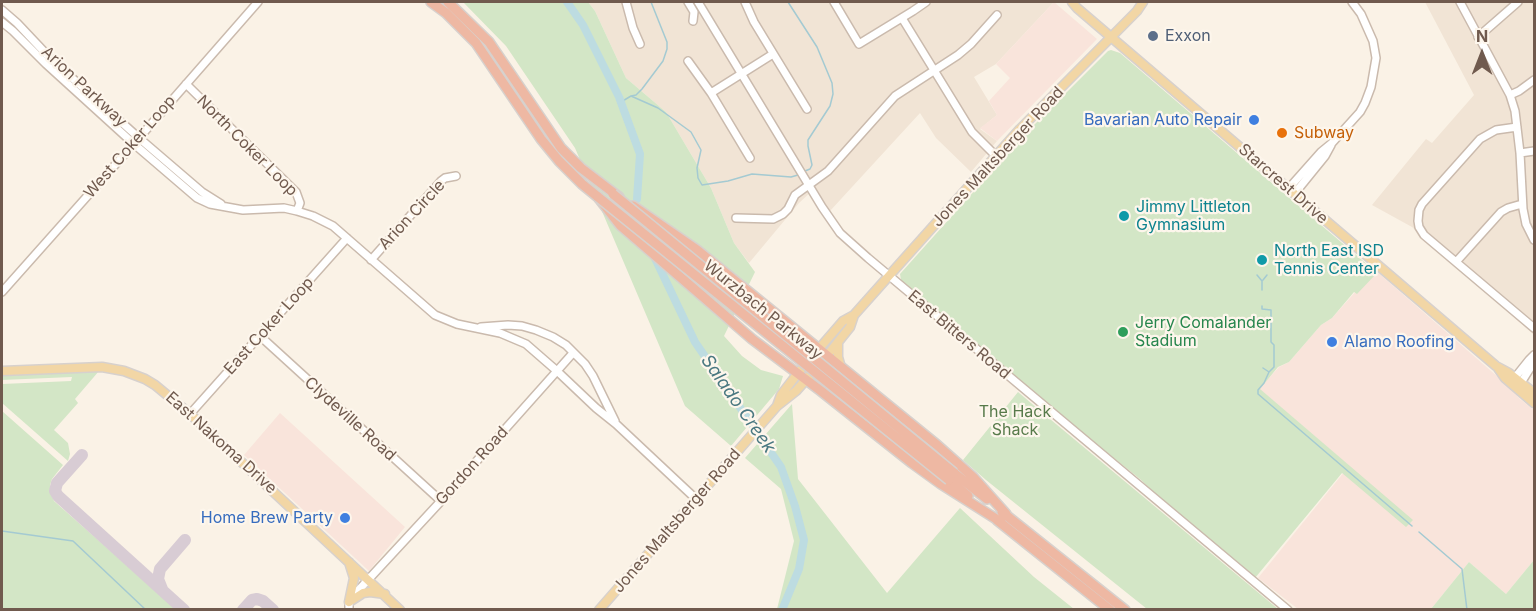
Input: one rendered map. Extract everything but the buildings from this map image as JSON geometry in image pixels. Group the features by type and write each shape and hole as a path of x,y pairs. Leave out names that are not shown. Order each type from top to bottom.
{"highway":[{"name":"Wurzbach Parkway","path":"431,2 446,13 476,43 541,139 582,184 1003,518 1125,609"},
{"name":"Wurzbach Parkway","path":"448,2 489,42 561,148 581,168 951,477"},
{"path":"614,194 697,250 937,445 973,477 1003,518"},
{"path":"598,197 620,225 753,339 926,473 974,506 1003,518"},
{"path":"821,391 821,380 828,371 842,368"},
{"name":"Wurzbach Parkway","path":"1003,518 1110,609"}],"main road":[{"name":"Starcrest Drive","path":"1072,2 1516,383 1534,403"},
{"name":"Jones Maltsberger Road","path":"792,389 798,373 843,321 854,315 1020,129 1112,37 1143,2"},
{"name":"Jones Maltsberger Road","path":"599,609 792,389 806,379 826,357 850,327 854,315"},
{"path":"802,337 817,339 832,334"},
{"path":"838,342 838,357 842,368"},
{"path":"782,361 792,389 821,391"},
{"name":"East Nakoma Drive","path":"2,371 91,367 124,371 145,379 190,414 400,609"},
{"name":"Starcrest Drive","path":"1516,383 1534,393"},
{"path":"349,561 354,578 349,606"},
{"path":"349,606 363,593 385,594"}],"street":[{"name":"West Coker Loop","path":"2,292 258,2"},
{"path":"626,2 640,44"},
{"path":"688,2 694,12 693,21"},
{"name":"East Bitters Road","path":"698,2 808,185 840,233 855,248 1288,609"},
{"path":"745,2 749,14 807,109"},
{"path":"834,2 859,44 926,2"},
{"path":"1292,191 1321,152 1359,112 1369,94 1374,78 1376,58 1373,40 1366,23 1352,2"},
{"path":"1460,2 1510,95 1515,111 1520,153 1522,204 1526,224 1534,240"},
{"path":"1478,37 1518,2"},
{"name":"Arion Parkway","path":"2,10 17,23 60,71"},
{"path":"736,218 777,218 788,209 795,195 828,171 895,96 958,55 997,15"},
{"path":"902,18 972,132 997,156"},
{"name":"Arion Parkway","path":"2,22 60,71 197,198 210,204 243,210 285,208 297,210 333,226 435,315 448,322 517,339 535,351 696,499"},
{"path":"711,93 773,54"},
{"path":"688,61 711,93 750,158"},
{"path":"1510,95 1534,80"},
{"name":"North Coker Loop","path":"186,84 296,192 300,203 297,210"},
{"path":"1517,127 1496,130 1480,139 1422,204 1418,213 1419,227 1424,235 1534,328"},
{"path":"1520,153 1534,152"},
{"name":"Arion Circle","path":"371,260 441,181 456,176"},
{"path":"1456,262 1501,212 1522,204"},
{"name":"East Coker Loop","path":"190,414 347,238"},
{"name":"Arion Parkway","path":"471,328 522,326 554,337 566,345 585,364 616,424"},
{"name":"Clydeville Road","path":"260,336 441,501"},
{"name":"Gordon Road","path":"349,606 354,595 368,579 573,353"},
{"path":"1516,383 1534,355"},
{"path":"1516,383 1534,362"}],"shaded area":[{"path":"588,2 1054,2 996,64 974,77 997,115 980,129 997,141 971,172 936,138 920,113 830,211 814,189 799,203 749,263 734,243 711,188 666,112 626,78 595,11"},
{"path":"1054,2 1097,39 997,141 980,128 997,115 989,101 1010,78 996,64"},
{"path":"1425,2 1534,2 1534,335 1412,227 1372,205 1426,139 1432,143 1474,95"},
{"path":"1375,270 1534,410 1534,560 1506,594 1469,562 1431,609 1298,609 1258,578 1349,466 1259,389 1279,367 1289,362 1321,325 1332,318"},
{"path":"280,413 405,527 369,571 244,455"}],"green space":[{"path":"463,2 588,2 595,11 626,78 666,112 711,188 734,243 755,272 724,336 742,356 761,370 783,376 779,389 731,446 685,406 575,148 506,46"},
{"path":"1111,50 1120,53 1376,272 1357,294 1354,292 1332,318 1321,325 1289,362 1278,367 1260,389 1413,520 1406,527 1342,473 1255,578 1168,506 1140,479 1027,389 901,280 900,274 1028,131"},
{"path":"99,371 75,399 78,403 54,430 68,443 70,454 68,461 2,403 2,384 71,381 72,377 2,380 2,376"},
{"name":"The Hack Shack","path":"1018,392 1278,609 1147,609 986,480 963,460"},
{"path":"792,404 798,479 887,593 960,508 1034,577 1074,609 777,609 794,541 781,489 745,458"},
{"path":"2,411 63,465 50,485 54,501 176,609 2,609"},
{"path":"1534,560 1534,609 1431,609 1469,562 1506,594"}],"waterway":[{"name":"Salado Creek","path":"567,2 583,25 619,97 640,154 637,199"},
{"path":"621,102 636,95 642,89 663,61 667,49 667,42 651,2"},
{"path":"788,2 817,47 832,83 833,94 830,106 808,140 812,165 805,171"},
{"path":"631,96 658,108 691,132 701,150 697,168 698,178 702,185 752,174 791,177 798,175"},
{"name":"Salado Creek","path":"653,254 695,342 781,467 804,540 799,569 782,610"},
{"path":"1257,275 1262,281 1262,290"},
{"path":"1263,280 1267,275"},
{"path":"1262,306 1262,309 1271,310 1274,367 1258,390 1258,394 1412,526"},
{"path":"1263,368 1269,372"},
{"path":"2,531 73,541 146,610"},
{"path":"1419,532 1462,569 1467,610"}],"taxiway":[{"path":"82,455 57,483 55,491 58,496 184,610"},
{"path":"162,589 158,579 160,569 185,540"},
{"path":"243,610 252,600 257,599 273,610"}],"place":[{"name":"Exxon","path":"1153,36"},
{"name":"Bavarian Auto Repair","path":"1254,120"},
{"name":"Subway","path":"1282,133"},
{"name":"Jimmy Littleton Gymnasium","path":"1124,216"},
{"name":"North East ISD Tennis Center","path":"1262,260"},
{"name":"Jerry Comalander Stadium","path":"1123,332"},
{"name":"Alamo Roofing","path":"1332,342"},
{"name":"Home Brew Party","path":"345,518"}]}
